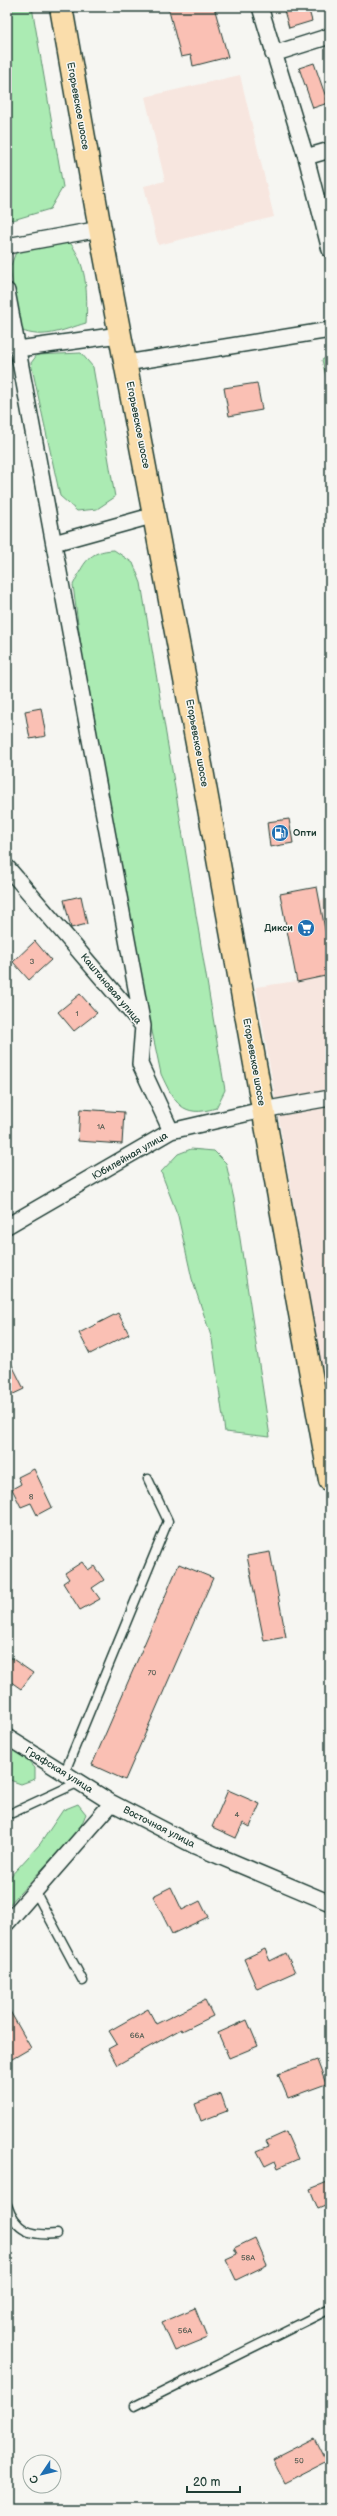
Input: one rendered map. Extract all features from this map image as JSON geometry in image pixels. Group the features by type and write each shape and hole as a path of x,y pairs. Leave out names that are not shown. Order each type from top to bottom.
{"main road":[{"name":"Егорьевское шоссе","path":"61,7 119,335 126,363 156,515 262,1110 330,1480"}],"street":[{"path":"260,7 273,54 306,157 330,250"},
{"path":"273,54 330,36"},
{"path":"306,157 330,150"},
{"path":"7,246 100,229"},
{"path":"7,292 143,1026"},
{"path":"126,363 330,330"},
{"path":"18,349 119,335"},
{"path":"54,543 156,515"},
{"name":"Каштановая улица","path":"7,867 143,1026 140,1064 171,1131"},
{"name":"Юбилейная улица","path":"7,1226 171,1131 262,1110 330,1098"},
{"name":"Графская улица","path":"7,1737 77,1783 112,1803"},
{"name":"Восточная улица","path":"7,1923 112,1803 196,1846 330,1903"}],"lane":[{"path":"64,1774 168,1521 148,1479"},
{"path":"12,1813 77,1783"},
{"path":"35,1891 83,1981"},
{"path":"7,2205 22,2228 37,2235 57,2234"},
{"path":"134,2406 330,2309"}],"shaded area":[{"path":"240,75 274,217 158,245 144,186 165,181 145,97"},
{"path":"317,887 320,900 330,899 330,1414 256,987 297,981"}],"green space":[{"path":"7,7 32,7 63,187 50,209 13,220 7,218"},
{"path":"66,238 78,256 85,278 87,301 86,323 61,331 45,334 29,333 20,330 10,268 17,249"},
{"path":"81,353 93,367 115,497 97,509 77,511 60,496 31,363 37,355"},
{"path":"330,355 330,392 322,360"},
{"path":"114,550 133,563 141,583 225,1090 216,1108 204,1111 195,1111 181,1106 170,1093 161,1074 97,769 73,585 80,570 88,560 98,553"},
{"path":"191,1149 214,1151 226,1163 234,1199 270,1437 225,1432 212,1339 192,1279 178,1216 161,1172 178,1154"},
{"path":"7,1746 27,1759 35,1768 35,1779 21,1784 7,1779"},
{"path":"78,1804 86,1814 80,1828 7,1907 7,1880 40,1844 63,1810"}],"building":[{"path":"168,7 214,7 228,57 193,66 191,55 181,57"},
{"path":"283,7 308,7 312,21 289,28"},
{"path":"314,63 328,103 313,108 299,68"},
{"path":"257,383 262,410 229,416 224,388"},
{"path":"41,708 46,736 30,739 25,711"},
{"path":"289,819 293,843 270,847 267,822"},
{"name":"Дикси","path":"317,887 330,956 330,975 297,982 280,894"},
{"path":"81,896 87,924 71,928 64,900"},
{"path":"35,941 51,960 29,980 13,962"},
{"path":"80,994 97,1013 74,1031 58,1012"},
{"path":"80,1109 124,1112 122,1144 78,1141"},
{"path":"118,1313 129,1334 90,1354 79,1333"},
{"path":"7,1355 24,1389 7,1397"},
{"path":"34,1469 52,1507 37,1515 31,1503 21,1507 12,1489 21,1484 18,1477"},
{"path":"270,1552 286,1637 264,1641 247,1556"},
{"path":"82,1562 88,1570 94,1566 104,1580 92,1588 100,1599 80,1610 63,1583 69,1579 65,1573"},
{"path":"179,1564 213,1578 125,1780 92,1765"},
{"path":"7,1655 33,1673 21,1689 7,1679"},
{"path":"228,1790 260,1804 250,1827 243,1823 236,1838 212,1827"},
{"path":"171,1887 182,1910 200,1901 208,1917 172,1934 153,1896"},
{"path":"265,1949 270,1961 286,1953 295,1972 257,1989 244,1959"},
{"path":"205,2000 213,2016 182,2031 181,2029 117,2065 108,2049 117,2044 109,2031 148,2009 156,2024"},
{"path":"7,2006 31,2048 7,2062"},
{"path":"247,2020 258,2046 229,2058 218,2033"},
{"path":"317,2060 326,2084 288,2098 278,2074"},
{"path":"221,2094 227,2111 201,2121 195,2104"},
{"path":"286,2132 298,2159 278,2168 275,2161 265,2166 257,2151 269,2146 266,2141"},
{"path":"330,2181 330,2204 318,2209 310,2189"},
{"path":"255,2238 267,2265 236,2280 226,2259 237,2254 234,2248"},
{"path":"195,2308 207,2338 175,2351 162,2322"},
{"path":"314,2438 326,2462 285,2483 273,2459"}],"place":[{"name":"Опти","path":"280,833"},
{"name":"Дикси","path":"306,928"}]}
